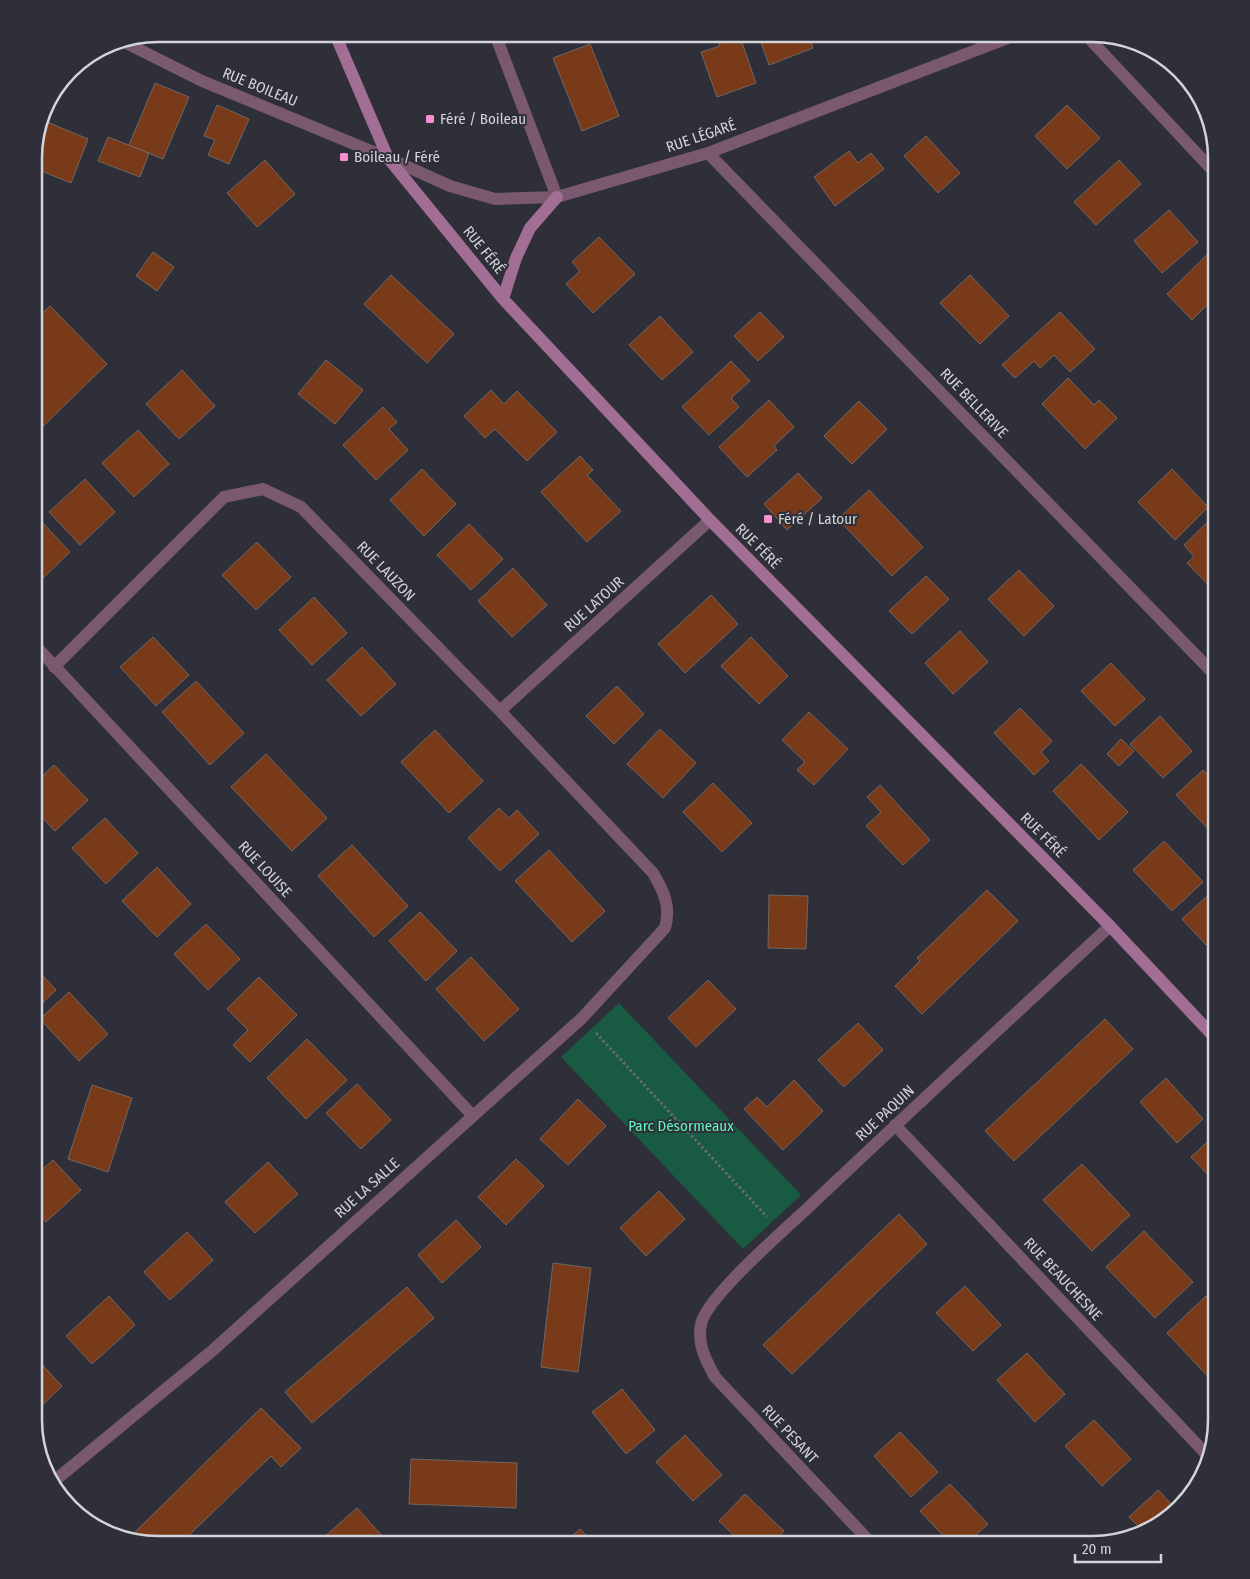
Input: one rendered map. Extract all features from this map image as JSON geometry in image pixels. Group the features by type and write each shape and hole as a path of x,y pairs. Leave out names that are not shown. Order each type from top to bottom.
{"street":[{"name":"RUE FÉRÉ","path":"339,43 388,158 503,299 710,520 1110,926 1208,1030"},
{"path":"499,43 557,197 530,228 516,258 503,299"},
{"name":"RUE LÉGARÉ","path":"388,158 450,186 495,199 557,197 708,153 995,43"},
{"path":"1093,43 1208,165"},
{"name":"RUE BOILEAU","path":"131,46 202,81 388,158"},
{"name":"RUE BELLERIVE","path":"708,153 1208,668"},
{"name":"RUE LAUZON","path":"54,667 224,498 263,489 301,507 500,711 654,873 665,894"},
{"name":"RUE LATOUR","path":"500,711 710,520"},
{"name":"RUE LOUISE","path":"43,654 472,1115"},
{"name":"RUE LA SALLE","path":"58,1478 212,1351 582,1018 665,928 669,914 665,894"},
{"name":"RUE PAQUIN","path":"701,1336 701,1323 717,1296 895,1125 1110,926"},
{"name":"RUE BEAUCHESNE","path":"895,1125 1203,1451"},
{"name":"RUE PESANT","path":"701,1336 700,1350 715,1377 865,1536"}],"path":[{"path":"582,1018 782,1233"}],"green space":[{"name":"Parc Désormeaux","path":"619,1003 801,1195 743,1249 561,1057"}],"building":[{"path":"719,43 742,43 756,83 717,97 701,52 720,46"},
{"path":"761,43 811,43 813,48 769,65"},
{"path":"590,44 619,116 582,131 553,58"},
{"path":"155,83 189,97 163,159 129,145"},
{"path":"217,105 249,119 229,164 208,155 215,140 204,136"},
{"path":"1067,105 1100,138 1067,169 1035,136"},
{"path":"48,122 88,139 71,183 43,172 43,151"},
{"path":"926,136 960,173 938,193 904,156"},
{"path":"108,137 149,153 140,177 98,161"},
{"path":"849,151 858,163 871,153 884,169 835,206 814,177"},
{"path":"265,160 295,194 257,227 227,193"},
{"path":"1119,160 1141,184 1096,225 1074,202"},
{"path":"1169,210 1198,242 1162,273 1134,241"},
{"path":"599,237 635,274 593,313 566,284 580,271 572,262"},
{"path":"153,252 174,267 157,291 136,276"},
{"path":"1208,254 1208,304 1192,320 1167,294"},
{"path":"391,275 454,334 427,363 364,304"},
{"path":"970,275 1009,316 980,344 940,303"},
{"path":"50,306 107,364 43,426 43,313"},
{"path":"760,312 784,337 758,361 734,336"},
{"path":"1060,312 1095,349 1070,372 1054,355 1040,368 1034,361 1015,378 1002,365"},
{"path":"660,316 693,352 662,380 629,345"},
{"path":"326,360 363,390 335,424 298,394"},
{"path":"731,361 750,381 731,398 739,407 709,435 682,407"},
{"path":"182,370 215,406 179,439 146,404"},
{"path":"1068,378 1094,405 1099,400 1117,418 1085,449 1042,404"},
{"path":"491,390 504,404 517,391 557,432 527,461 495,429 485,438 464,416"},
{"path":"769,400 794,427 774,446 777,450 747,477 719,447"},
{"path":"859,401 887,429 852,464 824,436"},
{"path":"383,407 397,422 389,429 408,450 376,480 343,445"},
{"path":"138,430 169,464 134,497 102,463"},
{"path":"580,456 593,470 587,475 621,511 587,542 541,492"},
{"path":"422,469 456,504 424,536 390,500"},
{"path":"1172,469 1208,507 1175,540 1138,502"},
{"path":"798,473 822,498 787,530 764,504"},
{"path":"85,479 115,512 80,545 49,512"},
{"path":"869,490 923,547 892,576 838,519"},
{"path":"1208,522 1208,585 1187,563 1194,557 1184,545"},
{"path":"43,523 70,552 43,578"},
{"path":"469,524 503,559 471,590 437,555"},
{"path":"257,542 291,577 256,610 222,575"},
{"path":"513,568 547,605 512,637 478,601"},
{"path":"1019,570 1054,606 1024,636 988,599"},
{"path":"926,576 949,599 912,634 889,611"},
{"path":"711,595 738,624 685,673 658,644"},
{"path":"314,597 347,633 312,665 279,630"},
{"path":"960,631 988,662 953,694 925,663"},
{"path":"153,637 189,675 156,706 120,667"},
{"path":"751,637 788,676 759,704 721,666"},
{"path":"362,647 396,684 361,716 327,680"},
{"path":"1111,663 1145,699 1115,726 1081,691"},
{"path":"196,681 244,733 210,765 162,712"},
{"path":"617,686 644,714 614,744 586,716"},
{"path":"1020,708 1052,741 1041,752 1049,761 1034,775 994,733"},
{"path":"809,712 848,749 814,785 797,770 805,762 782,740"},
{"path":"1160,716 1192,751 1163,778 1130,744"},
{"path":"660,729 696,763 663,798 627,764"},
{"path":"435,730 483,781 449,813 401,762"},
{"path":"1121,739 1134,751 1119,766 1107,754"},
{"path":"266,754 327,818 292,851 231,787"},
{"path":"1081,764 1128,812 1099,840 1053,791"},
{"path":"54,765 88,800 55,831 42,818 43,776"},
{"path":"1203,770 1208,775 1208,829 1176,795"},
{"path":"713,783 752,823 722,852 683,812"},
{"path":"880,785 930,840 903,865 866,826 881,812 867,797"},
{"path":"499,808 509,818 517,810 539,834 500,871 468,838"},
{"path":"105,818 138,853 106,884 72,848"},
{"path":"1164,841 1203,882 1172,911 1133,870"},
{"path":"352,845 408,906 374,937 318,876"},
{"path":"549,850 605,911 572,942 515,881"},
{"path":"157,867 191,904 157,937 122,901"},
{"path":"987,890 1018,921 922,1014 895,986 920,961 917,958"},
{"path":"769,895 808,896 806,949 768,948"},
{"path":"1208,895 1208,943 1206,945 1182,919"},
{"path":"420,912 457,951 426,981 389,941"},
{"path":"206,924 240,959 208,990 174,954"},
{"path":"471,957 519,1009 484,1041 436,989"},
{"path":"42,975 56,990 42,1003"},
{"path":"259,977 297,1015 250,1062 233,1045 248,1030 227,1009"},
{"path":"708,980 736,1009 696,1047 668,1018"},
{"path":"69,992 108,1034 79,1061 42,1021 42,1017"},
{"path":"1105,1019 1133,1049 1014,1161 985,1131"},
{"path":"858,1023 883,1050 844,1087 818,1060"},
{"path":"307,1039 347,1080 306,1119 267,1078"},
{"path":"1166,1078 1203,1119 1177,1143 1140,1102"},
{"path":"794,1080 823,1111 783,1150 744,1109 757,1097 767,1107"},
{"path":"357,1084 391,1120 361,1149 326,1113"},
{"path":"92,1085 132,1098 108,1172 68,1159"},
{"path":"578,1099 606,1126 568,1165 540,1139"},
{"path":"1208,1141 1208,1175 1191,1157"},
{"path":"516,1159 544,1186 506,1225 478,1197"},
{"path":"53,1160 81,1190 46,1222 42,1218 42,1170"},
{"path":"268,1162 298,1194 255,1233 225,1202"},
{"path":"1082,1164 1130,1215 1092,1251 1043,1200"},
{"path":"659,1191 685,1219 646,1256 620,1228"},
{"path":"899,1214 927,1244 792,1374 763,1345"},
{"path":"456,1220 481,1247 442,1283 418,1255"},
{"path":"1144,1231 1193,1282 1155,1318 1106,1267"},
{"path":"187,1232 213,1260 170,1300 144,1272"},
{"path":"553,1263 591,1268 578,1372 541,1367"},
{"path":"965,1286 1001,1325 973,1351 936,1313"},
{"path":"407,1287 434,1318 312,1423 285,1392"},
{"path":"109,1296 135,1325 92,1364 66,1336"},
{"path":"1206,1296 1208,1298 1208,1377 1167,1333"},
{"path":"1027,1353 1065,1394 1035,1422 997,1380"},
{"path":"42,1365 62,1386 42,1405"},
{"path":"622,1389 655,1430 626,1454 592,1412"},
{"path":"261,1408 301,1448 281,1467 271,1456 188,1536 144,1536 133,1534"},
{"path":"1094,1420 1131,1459 1102,1486 1065,1446"},
{"path":"900,1432 938,1472 911,1497 874,1456"},
{"path":"685,1435 722,1475 693,1501 656,1462"},
{"path":"411,1459 517,1463 516,1508 409,1504"},
{"path":"950,1484 988,1524 975,1536 944,1536 920,1511"},
{"path":"1158,1490 1172,1504 1156,1517 1138,1526 1129,1517"},
{"path":"745,1494 784,1531 779,1536 735,1536 719,1521"},
{"path":"357,1508 382,1536 325,1536"},
{"path":"580,1529 587,1536 572,1536"}],"place":[{"name":"Féré / Boileau","path":"430,119"},
{"name":"Boileau / Féré","path":"344,157"},
{"name":"Féré / Latour","path":"768,519"}]}
